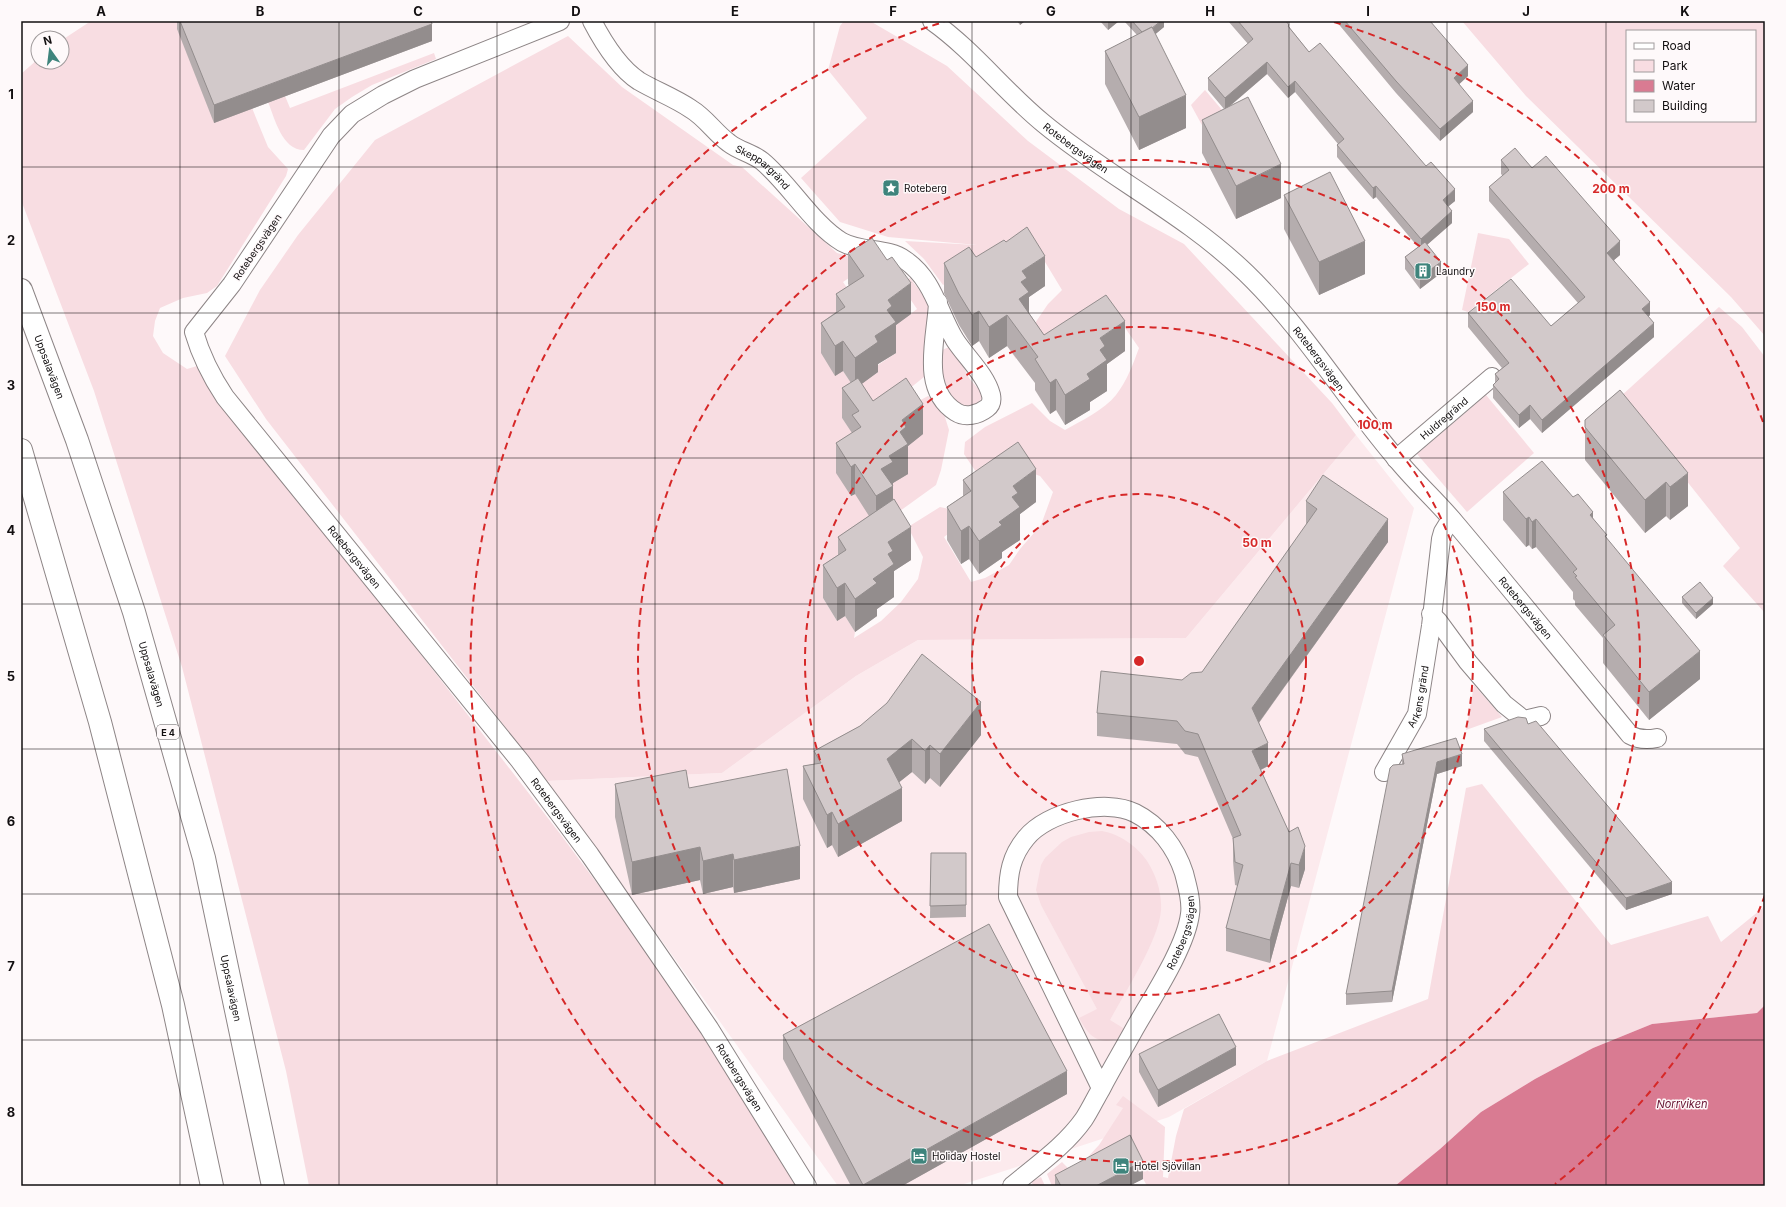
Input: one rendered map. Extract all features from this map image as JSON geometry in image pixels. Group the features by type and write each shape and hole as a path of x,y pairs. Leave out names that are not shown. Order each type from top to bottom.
{"highway":[{"name":"Uppsalavägen","path":"21,290 77,440 132,604 204,858 273,1186"},
{"path":"21,450 102,730 173,1005 212,1186"}],"street":[{"name":"Rotebergsvägen","path":"560,21 415,79 382,95 352,114 331,136 232,284 194,332 199,351 210,375 225,397 520,761 590,854 709,1028 808,1186"},
{"name":"Skeppargränd","path":"592,21 600,37 628,73 639,81 690,108 729,143 761,160 828,231 842,242 859,248 893,253 905,259 921,275 938,302 955,339 985,381 991,394 992,400 990,406 975,414 962,414 952,409 939,392 935,383 933,354 938,302"},
{"name":"Rotebergsvägen","path":"932,21 957,41 1017,101 1043,124 1111,174 1195,229 1247,273 1304,337 1396,459 1451,519 1630,735 1637,739 1647,740 1657,738"},
{"name":"Huldregränd","path":"1396,459 1492,377"},
{"name":"Arkens gränd","path":"1384,772 1417,714 1431,626 1431,614 1441,539 1443,532 1451,519"},
{"path":"1431,614 1438,621 1468,662 1504,704 1524,720 1541,716"},
{"name":"Rotebergsvägen","path":"1012,1186 1060,1146 1084,1120 1162,980 1185,935 1191,913 1188,887 1181,864 1172,846 1153,825 1134,812 1110,807 1088,808 1063,814 1046,822 1027,836 1015,855 1008,876 1008,897 1101,1088"}],"shaded area":[{"path":"1356,435 1414,508 1267,1061 1169,1117 958,1186 838,1186 547,781 722,773 856,676 918,640 1186,638"}],"green space":[{"path":"91,21 198,21 252,108 268,147 288,169 286,176 217,286 207,293 183,298 160,308 155,321 153,336 163,353 187,369 197,366 558,831 667,980 799,1186 309,1186 286,1071 182,667 94,391 21,200 21,74 30,66 30,70 70,70 70,35"},
{"path":"844,21 870,21 947,66 1028,141 1119,209 1184,244 1332,403 1356,435 1186,638 918,640 856,676 722,773 547,781 266,419 225,356 260,290 298,235 375,140 568,36 622,87 733,165 742,167 837,253 858,259 874,261 843,282 854,298 843,371 855,388 878,372 875,367 896,353 888,331 917,309 900,284 910,278 929,303 927,356 924,377 904,393 842,418 852,432 851,496 859,492 889,486 906,408 928,396 934,399 944,414 949,430 941,470 936,485 893,516 869,515 876,526 823,598 837,621 845,616 855,632 854,638 881,621 901,602 918,579 923,557 908,527 940,507 954,510 961,524 944,537 971,582 985,578 1009,565 1020,549 1041,525 1053,492 1040,476 1009,465 976,472 964,454 965,442 985,427 1032,403 1050,421 1065,430 1105,406 1116,395 1127,378 1139,348 1121,322 1040,342 1016,359 1009,349 1029,332 1048,304 1062,290 1042,257 965,272 943,285 924,259 905,241 977,245 888,237 840,222 801,178 867,118 828,70 840,26"},
{"path":"1462,21 1765,21 1765,336 1731,297 1526,96"},
{"path":"434,53 436,59 372,85 335,109 304,150 296,149 285,139 280,132 268,102 285,96 290,108"},
{"path":"1205,90 1228,117 1203,127 1191,105"},
{"path":"1478,233 1509,239 1529,264 1468,312 1462,310"},
{"path":"1719,307 1742,327 1765,357 1765,613 1723,566 1740,548 1620,397"},
{"path":"949,347 956,352 969,378 980,391 982,398 972,409 961,405 955,400 946,387 943,379 940,356 942,350"},
{"path":"1486,395 1534,453 1467,512 1417,454"},
{"path":"1474,685 1502,717 1466,730"},
{"path":"1482,784 1611,945 1708,916 1721,942 1765,906 1765,1005 1757,1013 1652,1024 1593,1048 1535,1079 1481,1112 1440,1149 1395,1186 1147,1186 1129,1153 1068,1186 1052,1186 1047,1174 1062,1162 1073,1173 1099,1145 1123,1108 1116,1105 1123,1096 1165,1127 1163,1177 1168,1178 1176,1136 1184,1109 1267,1061 1428,999 1466,788"},
{"path":"1102,831 1121,838 1138,850 1143,856 1156,878 1161,903 1159,922 1148,951 1110,1020 1128,1031 1119,1038 1109,1041 1099,1040 1090,1034 1079,1018 1097,1009 1041,905 1036,890 1041,865 1045,858 1062,842 1071,837 1089,832"},
{"path":"1041,1177 1045,1186 1034,1186 1031,1182"}],"water":[{"name":"Norrviken","path":"1765,1005 1765,1186 1395,1186 1440,1149 1481,1112 1535,1079 1593,1048 1652,1024 1757,1013"}],"building":[{"path":"180,21 431,21 432,24 214,105"},
{"path":"1132,21 1161,21 1152,28 1142,32"},
{"path":"1238,21 1286,21 1289,25 1288,26 1309,52 1320,43 1426,166 1431,162 1455,189 1443,200 1452,211 1421,239 1376,186 1373,188 1337,145 1344,139 1295,81 1288,87 1267,62 1225,98 1208,78 1253,39"},
{"path":"1345,21 1430,21 1468,65 1454,78 1473,101 1440,129 1396,81"},
{"path":"1152,27 1186,95 1139,117 1105,51"},
{"path":"1248,97 1281,164 1236,186 1202,120"},
{"path":"1515,148 1532,168 1546,156 1620,241 1607,253 1650,302 1642,309 1654,323 1542,420 1530,405 1519,415 1493,385 1499,379 1495,374 1509,363 1468,313 1511,279 1551,326 1585,297 1489,187 1509,170 1501,160"},
{"path":"1330,172 1365,241 1319,262 1284,195"},
{"path":"1027,227 1045,256 1022,271 1027,278 1021,282 1029,292 1019,299 1044,335 1106,295 1125,321 1100,338 1105,346 1100,350 1107,360 1087,374 1090,379 1065,395 1056,379 1050,383 1035,359 1038,357 1007,315 989,327 979,311 972,315 959,294 944,263 969,247 976,257 1004,240 1006,242"},
{"path":"872,238 887,260 892,257 911,283 888,300 892,306 887,310 896,322 875,336 878,342 855,358 843,341 835,346 821,323 845,307 836,294 864,276 848,253"},
{"path":"1425,242 1441,262 1420,277 1405,257"},
{"path":"858,378 873,401 906,378 923,404 902,420 906,427 900,432 908,444 889,456 893,462 881,469 893,486 876,496 855,464 851,467 836,443 861,427 852,415 859,411 842,388"},
{"path":"1620,390 1688,473 1670,487 1666,482 1645,500 1585,427 1585,420"},
{"path":"1018,442 1036,469 1013,486 1018,493 1012,497 1020,507 999,522 1002,525 979,541 969,526 961,531 947,507 971,491 963,480"},
{"path":"1542,461 1573,497 1578,494 1593,512 1590,515 1607,535 1605,536 1700,651 1649,692 1603,635 1615,625 1575,577 1577,576 1573,572 1577,569 1536,519 1532,522 1529,517 1526,519 1503,492"},
{"path":"1323,475 1388,519 1252,708 1268,743 1252,751 1289,832 1298,827 1305,846 1299,865 1291,863 1270,940 1226,928 1243,865 1235,862 1233,838 1241,835 1198,734 1185,731 1177,721 1097,713 1101,671 1182,680 1191,673 1202,672 1317,509 1306,501"},
{"path":"894,499 911,527 888,542 893,551 888,554 894,564 873,579 877,583 855,599 845,583 837,588 823,565 846,550 838,537"},
{"path":"1700,582 1713,598 1696,613 1682,597"},
{"path":"922,654 981,702 940,754 930,745 925,751 912,739 887,759 902,788 838,824 832,812 827,815 803,766 821,763 814,751 860,726 887,703"},
{"path":"1518,717 1526,718 1528,724 1536,721 1672,882 1626,898 1484,729"},
{"path":"1456,738 1462,754 1437,762 1392,991 1346,994 1390,768 1393,765 1404,764 1402,754"},
{"path":"787,769 800,846 734,860 733,854 703,861 700,847 632,862 615,784 686,770 689,788"},
{"path":"931,853 966,853 966,905 930,906"},
{"path":"989,924 1067,1071 863,1185 783,1035"},
{"path":"1219,1014 1236,1047 1158,1090 1139,1054"},
{"path":"1130,1135 1143,1161 1096,1186 1061,1186 1055,1175"}],"place":[{"name":"Roteberg","path":"891,188"},
{"name":"Laundry","path":"1423,271"},
{"name":"Holiday Hostel","path":"919,1156"},
{"name":"Hotel Sjövillan","path":"1121,1166"}]}
